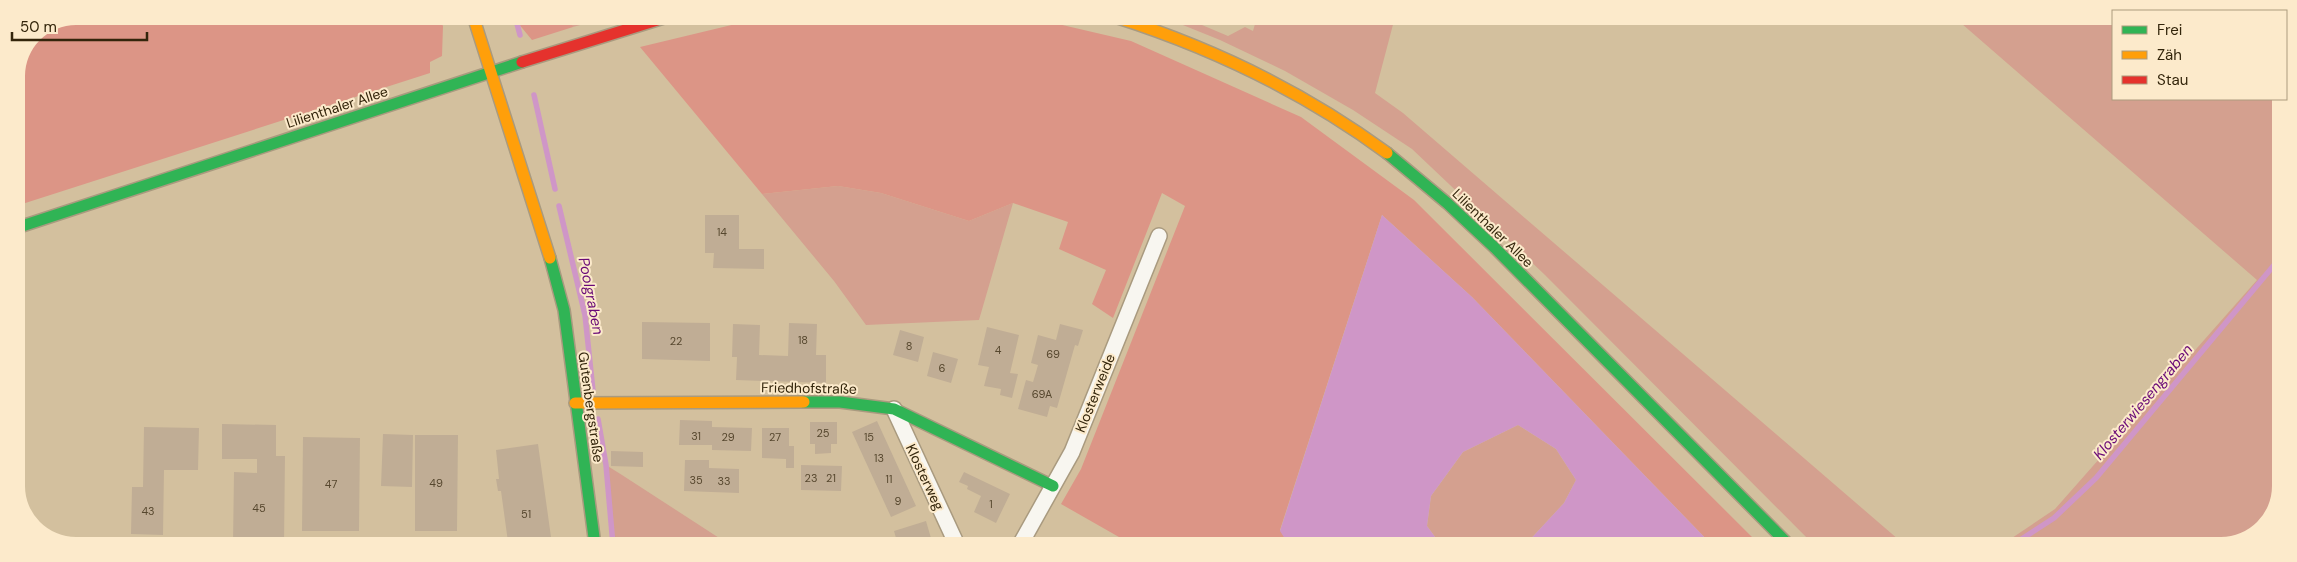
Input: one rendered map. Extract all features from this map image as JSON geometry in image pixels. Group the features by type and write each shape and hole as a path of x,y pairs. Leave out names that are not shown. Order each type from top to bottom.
{"main road":[{"name":"Gutenbergstraße","path":"476,25 555,273 564,310 594,537"},
{"name":"Lilienthaler Allee","path":"25,225 579,43 640,25"},
{"name":"Lilienthaler Allee","path":"1139,25 1188,41 1257,72 1326,110 1399,162 1501,255 1781,537"},
{"name":"Friedhofstraße","path":"575,403 840,402 894,409 1053,486"}],"street":[{"name":"Klosterweide","path":"1024,537 1072,452 1159,236"},
{"name":"Klosterweg","path":"894,409 953,537"}],"shaded area":[{"path":"442,25 442,56 430,62 430,73 25,203 26,66 29,57 40,40 57,29 66,26"},
{"path":"520,25 573,25 573,27 532,40"},
{"path":"732,25 1062,25 1131,41 1301,117 1414,200 1752,537 1704,537 1472,297 1382,215 1280,530 1284,537 1119,537 1061,504 1081,469 1185,206 1162,193 1113,318 1092,304 1106,270 1059,249 1068,222 1013,203 969,221 881,193 838,186 762,194 640,47"},
{"path":"1183,25 1202,25 1228,36 1245,27 1253,31 1255,25 1393,25 1375,93 1403,113 1896,537 1806,537 1545,275 1412,149 1353,110 1285,71 1220,40"},
{"path":"1963,25 2112,25 2112,100 2272,100 2272,486 2271,496 2265,511 2255,524 2246,530 2227,537 2013,537 2055,509 2257,280"},
{"path":"838,186 881,193 969,221 1013,203 979,320 866,325 834,281 762,194"},
{"path":"1382,215 1472,297 1704,537 1532,537 1564,503 1576,480 1556,449 1518,425 1463,452 1431,496 1427,526 1435,537 1284,537 1280,531"},
{"path":"1518,425 1556,449 1576,480 1564,503 1532,537 1435,537 1427,526 1431,496 1463,452"},
{"path":"606,465 718,537 612,537"}],"building":[{"path":"705,215 739,215 739,249 764,249 764,269 713,268 714,253 705,253"},
{"path":"642,322 710,323 710,361 642,359"},
{"path":"789,323 817,324 816,355 826,355 826,383 736,380 737,357 732,357 733,324 760,325 759,355 788,356"},
{"path":"1060,324 1083,330 1078,346 1075,345 1057,408 1050,406 1047,417 1018,409 1026,380 1033,382 1038,365 1031,363 1038,335 1056,340"},
{"path":"987,327 1019,335 1010,373 1018,374 1012,398 1000,395 1001,389 984,386 989,367 978,365"},
{"path":"900,330 924,337 918,362 893,355"},
{"path":"933,352 958,359 951,383 927,376"},
{"path":"680,420 712,421 712,427 752,428 751,451 712,450 712,445 679,445"},
{"path":"877,421 916,506 891,517 852,432"},
{"path":"810,422 837,422 837,444 831,444 831,453 815,454 815,444 810,444"},
{"path":"222,424 276,425 276,456 285,456 284,537 233,537 234,472 257,473 257,459 222,459"},
{"path":"144,427 199,428 198,470 164,470 163,535 131,534 132,487 143,487"},
{"path":"762,428 789,428 789,446 794,446 794,468 786,468 786,459 762,458"},
{"path":"383,434 413,435 412,487 381,486"},
{"path":"415,435 458,435 457,531 415,531"},
{"path":"303,437 360,438 359,531 302,531"},
{"path":"538,444 551,537 507,537 501,491 498,491 496,479 499,479 496,450"},
{"path":"611,451 643,452 643,467 611,466"},
{"path":"685,460 709,460 709,468 739,469 739,493 684,491"},
{"path":"801,465 842,466 841,491 801,490"},
{"path":"964,472 1010,494 996,523 974,512 981,496 967,489 968,486 959,482"},
{"path":"926,521 931,537 896,537 894,531"}],"waterway":[{"name":"Poolgraben","path":"517,25 520,35"},
{"name":"Poolgraben","path":"534,95 555,189"},
{"name":"Poolgraben","path":"559,206 585,315 593,391"},
{"name":"Klosterwiesengraben","path":"2025,537 2054,518 2096,478 2272,268"},
{"name":"Poolgraben","path":"598,419 606,465 612,537"}],"traffic: fast":[{"path":"25,225 522,62"},
{"path":"1387,153 1447,203 1495,248 1781,537"},
{"path":"550,258 564,310 594,537"},
{"path":"804,402 840,402 894,409 1053,486"}],"traffic: slow":[{"path":"476,25 550,258"},
{"path":"1139,25 1222,58 1290,91 1356,131 1387,153"},
{"path":"575,403 804,402"}],"traffic: jam":[{"path":"522,62 641,25"}]}
